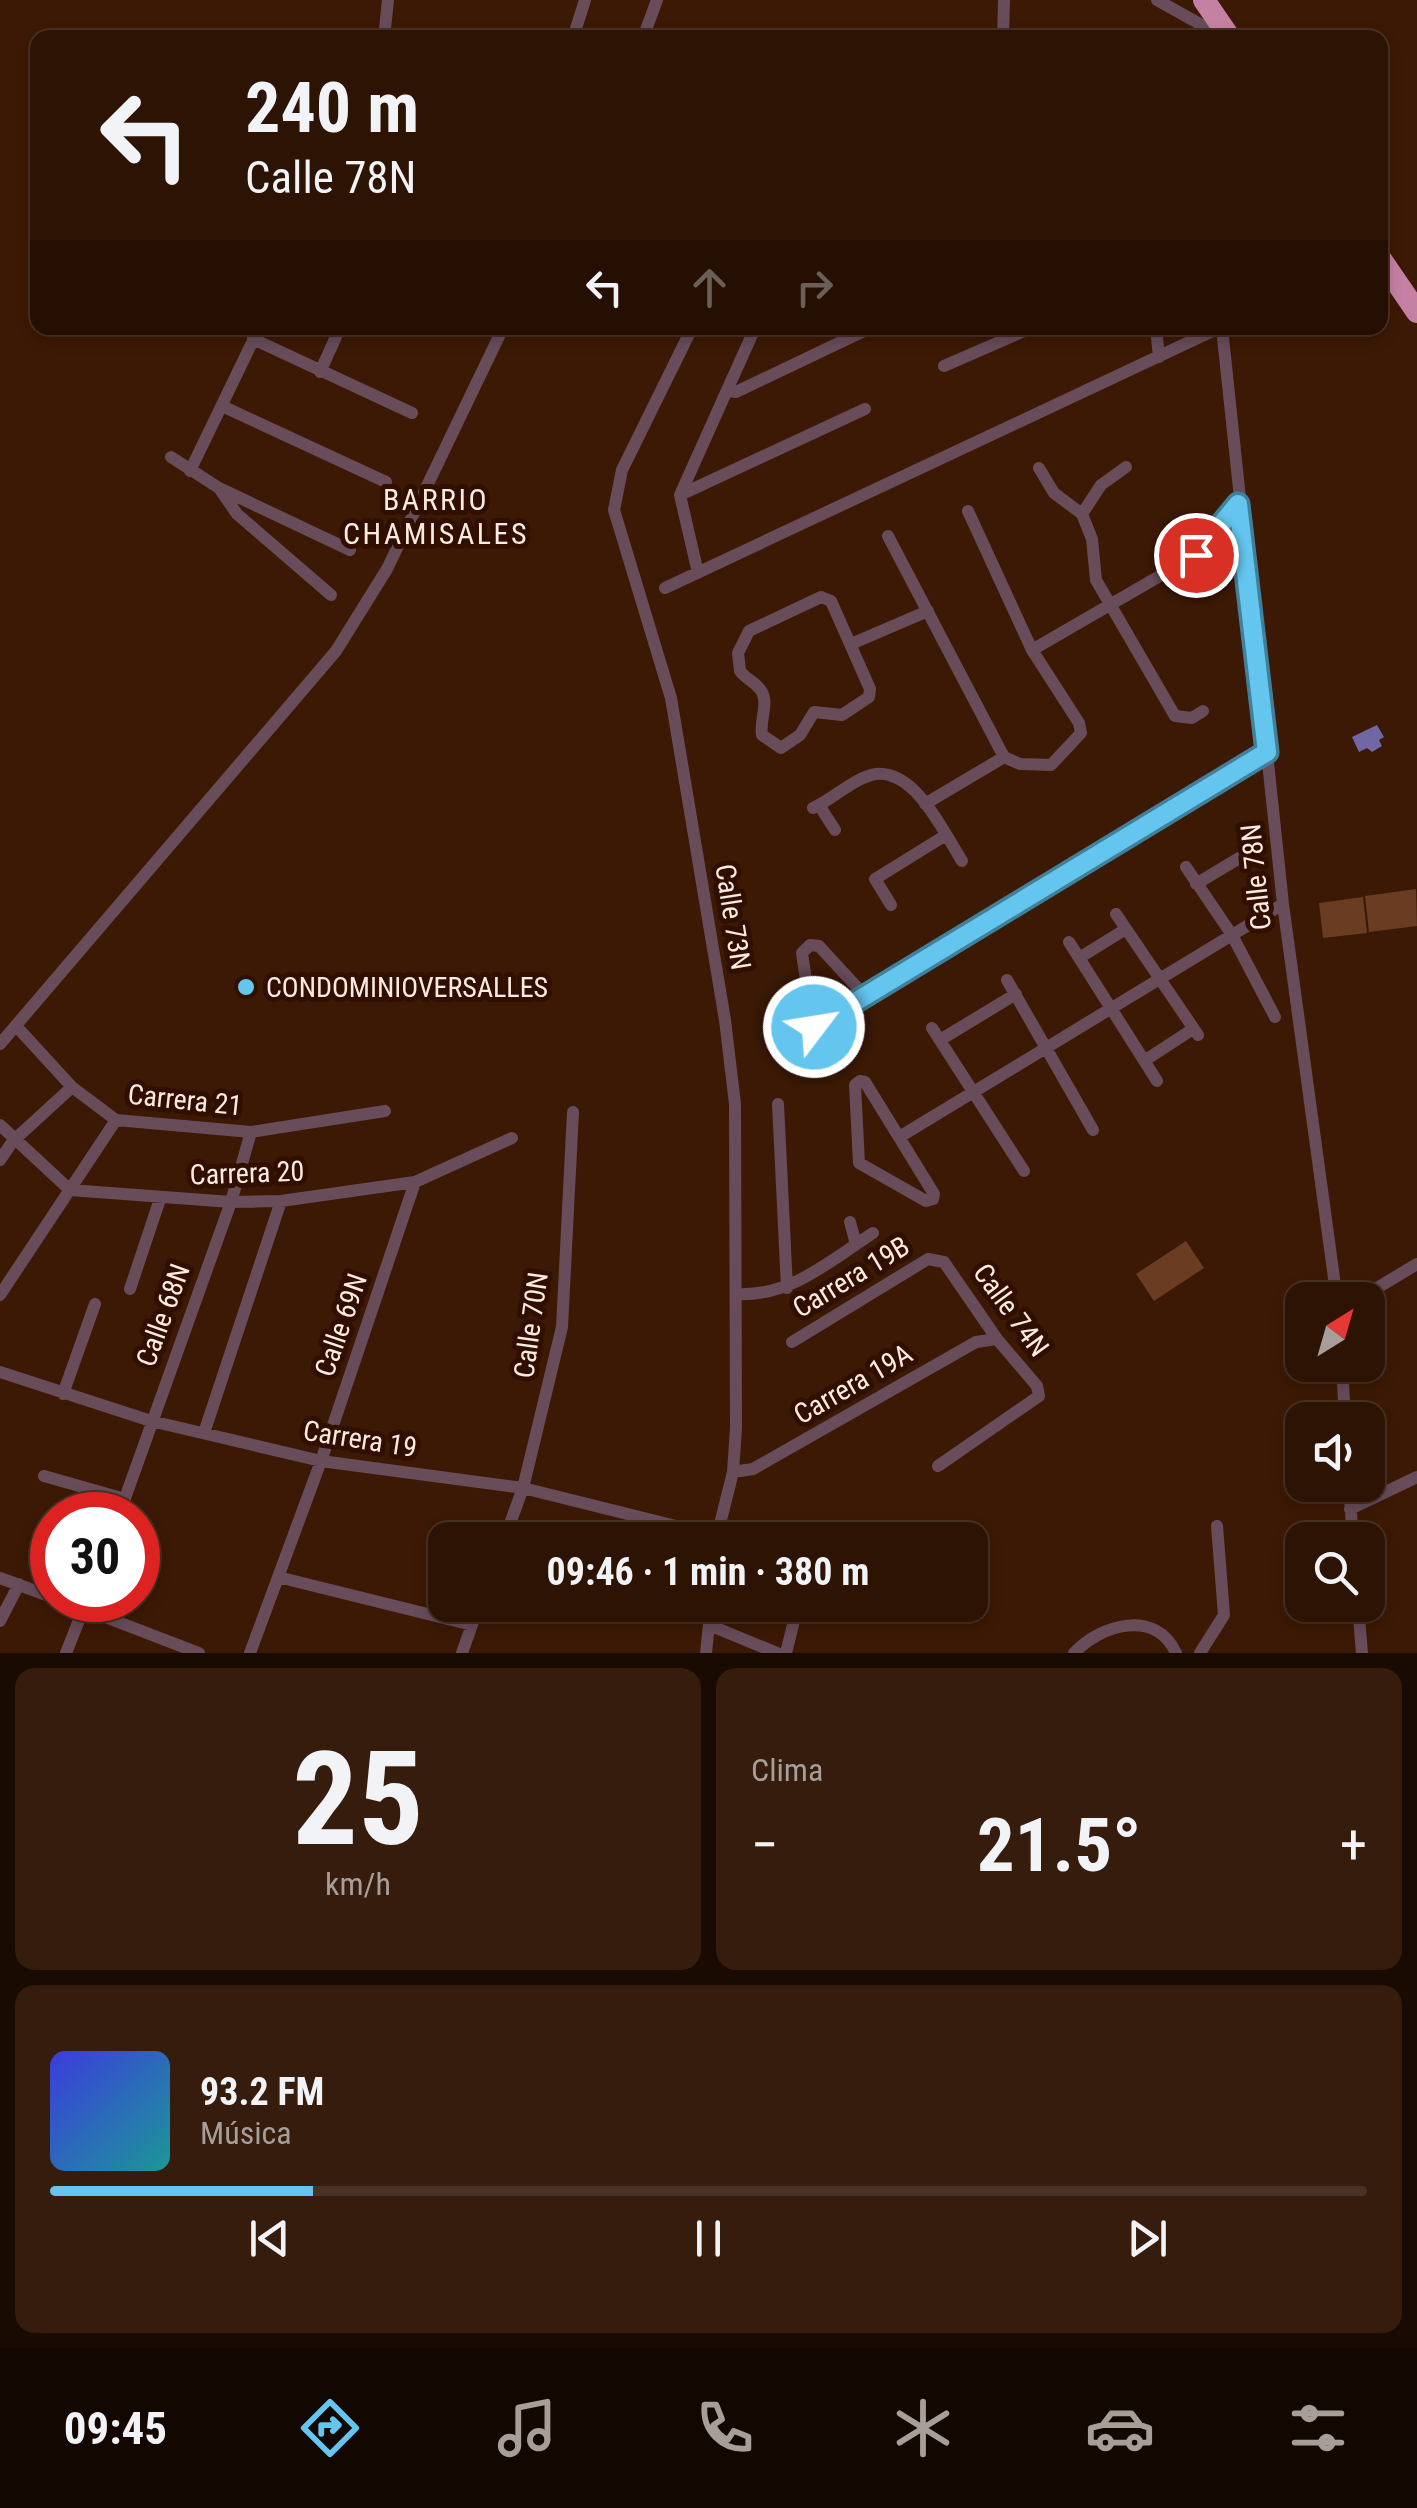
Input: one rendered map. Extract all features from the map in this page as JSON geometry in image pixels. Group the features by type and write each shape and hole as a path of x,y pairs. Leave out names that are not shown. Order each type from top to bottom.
{"highway":[{"path":"1388,270 1417,312"}],"street":[{"path":"385,30 388,0"},
{"path":"576,30 585,0"},
{"path":"646,30 657,0"},
{"path":"1003,30 1004,0"},
{"path":"1157,0 1207,19"},
{"path":"190,472 256,335"},
{"path":"258,335 320,372 412,413"},
{"path":"320,372 337,335"},
{"path":"0,1044 336,651 386,569 500,335"},
{"name":"Calle 73N","path":"689,335 622,470 614,510 671,698 725,1020 734,1104 737,1294 733,1472 720,1522"},
{"path":"698,572 680,494 752,335"},
{"path":"727,391 736,392 856,335"},
{"path":"944,366 1014,335"},
{"path":"1157,335 1159,357"},
{"path":"665,588 1206,335"},
{"name":"Calle 78N","path":"1222,335 1284,904 1335,1282"},
{"path":"222,406 386,482"},
{"path":"680,494 865,410"},
{"path":"172,456 190,472 219,488 350,550"},
{"path":"1039,468 1054,493 1082,514 1092,540 1096,580 1175,716 1181,720 1203,711"},
{"path":"1082,514 1101,485 1126,468"},
{"path":"219,488 237,514 331,595"},
{"path":"1032,650 1196,555 1238,504"},
{"path":"888,536 1004,757 1020,764 1051,765 1080,734 1079,724 1032,650 968,511"},
{"path":"1196,555 1245,550"},
{"path":"821,597 831,600 852,644 870,689 869,697 842,715 814,712 792,744 771,745 762,736 760,722 766,704 760,688 740,671 741,640 749,631 821,597"},
{"path":"852,644 928,611"},
{"path":"865,996 819,946 810,945 802,952 814,1027 1267,752"},
{"path":"925,804 1004,757"},
{"path":"835,830 816,806 873,774 891,776 905,783 925,804 962,860"},
{"path":"891,904 875,879 946,835"},
{"path":"1196,884 1241,857"},
{"path":"1186,866 1232,935 1275,1017"},
{"path":"901,1136 1284,904"},
{"path":"1116,914 1157,981 1196,1032 1144,1061"},
{"path":"1079,958 1126,930"},
{"path":"1069,942 1157,1081"},
{"path":"1008,980 1093,1130"},
{"path":"1016,994 936,1034 1024,1171"},
{"name":"Carrera 21","path":"16,1027 72,1087 116,1120 252,1132 384,1112"},
{"path":"865,1082 901,1136 934,1194 932,1199 926,1201 859,1163 855,1085 865,1082"},
{"path":"0,1160 14,1141 72,1087"},
{"path":"778,1104 787,1288"},
{"name":"Calle 70N","path":"511,1522 523,1488 562,1327 573,1112"},
{"path":"0,1295 116,1120"},
{"path":"0,1125 70,1190"},
{"name":"Calle 68N","path":"128,1492 231,1202 252,1132"},
{"name":"Carrera 20","path":"70,1190 160,1199 281,1201 415,1182 512,1138"},
{"name":"Calle 69N","path":"250,1653 321,1461 415,1182"},
{"path":"130,1289 160,1199"},
{"path":"204,1433 281,1201"},
{"path":"850,1222 856,1244"},
{"path":"737,1294 760,1295 787,1288 873,1234"},
{"name":"Calle 74N","path":"936,1257 944,1262 997,1339 1037,1386 1039,1396 938,1466"},
{"name":"Carrera 19B","path":"792,1342 936,1257"},
{"path":"1385,1284 1417,1264"},
{"path":"63,1394 95,1304"},
{"name":"Carrera 19A","path":"733,1472 753,1469 976,1342 997,1339"},
{"name":"Carrera 19","path":"0,1372 151,1421 321,1461 523,1488 664,1522"},
{"path":"44,1476 98,1492"},
{"path":"1350,1509 1417,1477"},
{"path":"1350,1502 1351,1522"},
{"path":"1200,1653 1224,1615 1216,1526"},
{"path":"278,1577 472,1625"},
{"path":"0,1578 30,1588"},
{"path":"0,1621 19,1584"},
{"path":"66,1653 78,1622"},
{"path":"127,1622 199,1653"},
{"path":"462,1653 473,1622"},
{"path":"706,1653 709,1622"},
{"path":"786,1653 794,1622"},
{"path":"1359,1622 1360,1652"},
{"path":"709,1625 777,1653"},
{"path":"1074,1653 1090,1636 1116,1627 1149,1625 1169,1638 1176,1653"}],"shaded area":[{"path":"1377,725 1384,737 1379,740 1382,746 1372,752 1367,748 1359,752 1352,737"},
{"path":"1416,889 1417,926 1369,932 1365,896"},
{"path":"1363,897 1367,933 1323,938 1319,903"},
{"path":"1186,1241 1204,1268 1154,1301 1136,1274"}],"place":[{"name":"CONDOMINIOVERSALLES","path":"246,987"}],"district":[{"name":"BARRIO CHAMISALES","path":"436,516"}],"route":[{"path":"814,1027 1267,752 1238,504 1196,555"}]}
